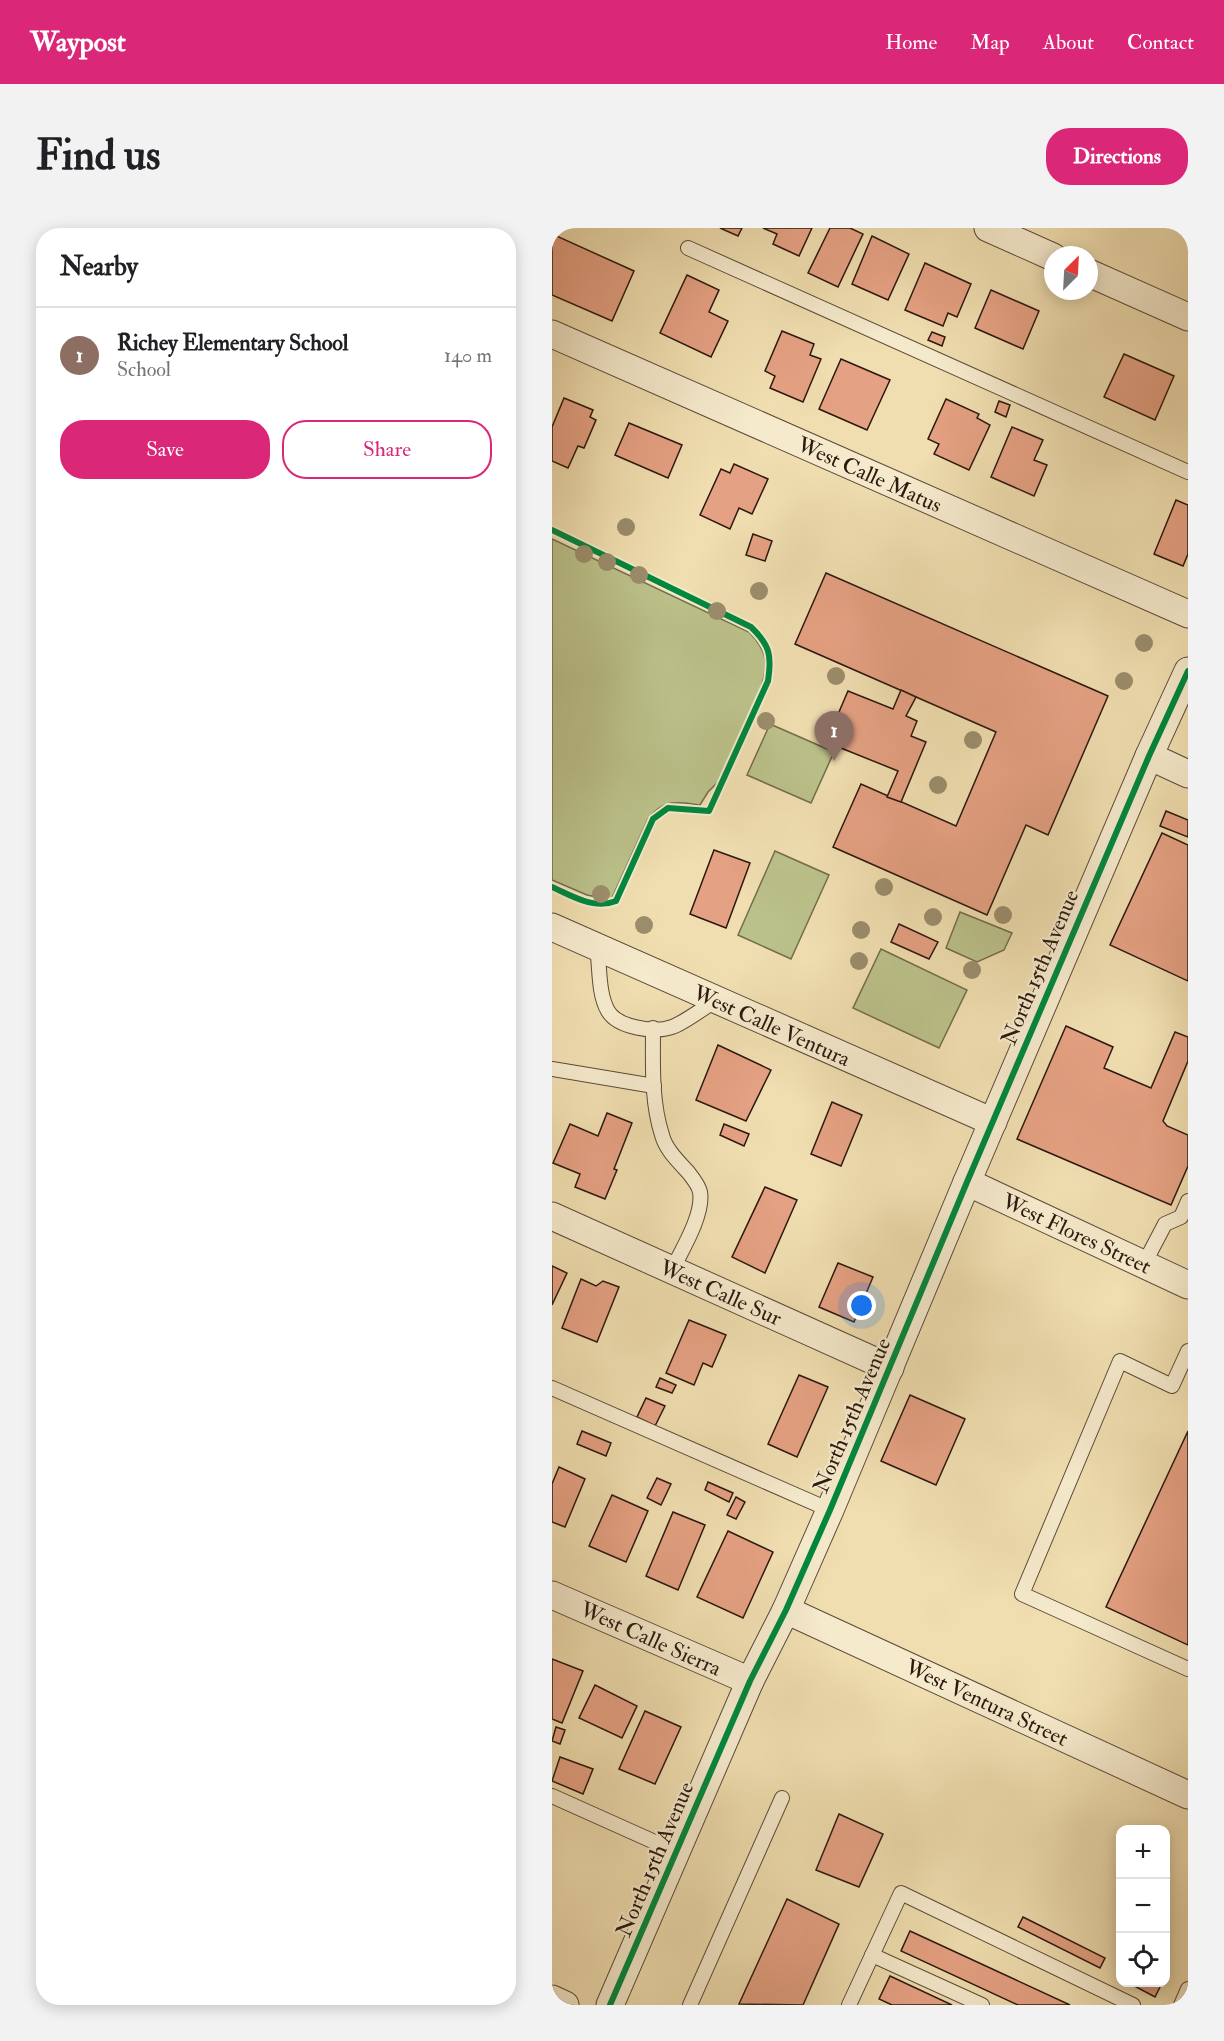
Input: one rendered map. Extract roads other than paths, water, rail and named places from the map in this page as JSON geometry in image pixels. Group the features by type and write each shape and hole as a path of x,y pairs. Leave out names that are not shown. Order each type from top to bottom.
{"street":[{"path":"988,228 1044,253"},
{"path":"1098,277 1188,317"},
{"name":"West Calle Matus","path":"552,334 1188,614"},
{"name":"North 15th Avenue","path":"610,2005 750,1681 786,1610 830,1510 967,1182 1149,756 1188,671"},
{"path":"1149,756 1188,774"},
{"name":"West Calle Ventura","path":"552,927 993,1122"},
{"name":"West Flores Street","path":"967,1182 1188,1285"},
{"name":"West Calle Sur","path":"552,1216 890,1368"},
{"name":"West Calle Sierra","path":"552,1595 750,1681"},
{"name":"West Ventura Street","path":"786,1610 1188,1795"},
{"path":"552,1999 565,2005"}],"lane":[{"path":"688,249 1188,472"},
{"path":"597,947 604,998 609,1013 627,1025 653,1028 672,1027 716,1000"},
{"path":"653,1028 654,1086 662,1135 670,1151 690,1174 700,1191 700,1205 692,1230 672,1270"},
{"path":"552,1069 654,1086"},
{"path":"1144,1264 1165,1224 1181,1217 1188,1201"},
{"path":"1188,1351 1172,1386 1120,1361 1022,1594 1188,1669"},
{"path":"552,1388 830,1510"},
{"path":"552,1796 677,1852"},
{"path":"690,2005 782,1798"},
{"path":"855,2003 872,1955 901,1893 1133,2005"},
{"path":"872,1955 982,2005"},
{"path":"1181,2005 1188,1989"}],"place":[{"name":"Richey Elementary School","path":"834,761"}]}
